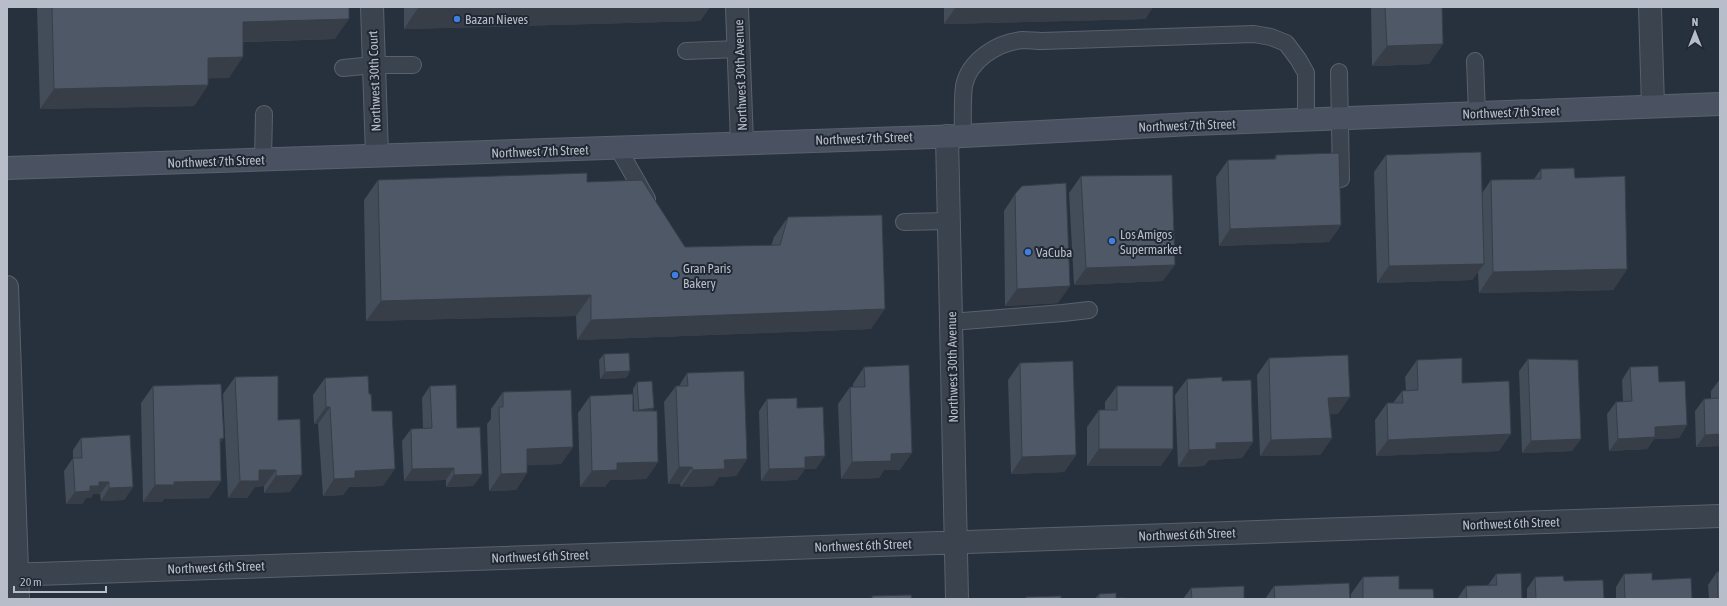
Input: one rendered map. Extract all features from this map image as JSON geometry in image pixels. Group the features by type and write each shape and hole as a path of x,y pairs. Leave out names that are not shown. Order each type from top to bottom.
{"main road":[{"name":"Northwest 7th Street","path":"7,168 955,136 1192,124 1720,104"}],"street":[{"name":"Northwest 30th Court","path":"372,7 377,155"},
{"name":"Northwest 30th Avenue","path":"737,7 742,143"},
{"path":"1650,7 1653,106"},
{"name":"Northwest 30th Avenue","path":"955,136 948,222 958,599"},
{"path":"7,287 12,575 18,599"},
{"name":"Northwest 6th Street","path":"12,575 1720,516"}],"lane":[{"path":"955,136 964,86 977,61 989,52 1006,44 1023,40 1050,41 1254,34 1271,37 1286,44 1298,59 1306,73 1306,120"},
{"path":"686,51 739,49"},
{"path":"1475,61 1477,113"},
{"path":"343,68 374,65 413,65"},
{"path":"1339,72 1341,179"},
{"path":"263,159 264,114"},
{"path":"618,148 653,208"},
{"path":"904,222 948,222"},
{"path":"951,322 1064,314 1089,310"}],"building":[{"path":"52,7 349,7 349,19 243,22 243,57 208,58 208,85 54,89"},
{"path":"418,7 474,7 418,8"},
{"path":"1385,7 1442,7 1443,44 1387,46"},
{"path":"1481,152 1484,264 1389,266 1386,155"},
{"path":"1339,153 1341,225 1230,229 1228,160 1276,159 1276,155"},
{"path":"1574,168 1575,178 1625,176 1627,269 1493,272 1491,180 1541,179 1541,169"},
{"path":"587,173 587,182 642,180 685,247 780,245 788,217 882,215 885,309 591,320 591,295 381,301 378,180"},
{"path":"1172,175 1175,265 1086,268 1081,176"},
{"path":"1066,183 1070,286 1017,289 1015,194 1022,186"},
{"path":"629,353 630,371 605,372 604,354"},
{"path":"1348,355 1350,397 1328,398 1332,438 1271,440 1269,358"},
{"path":"1462,358 1462,383 1509,381 1511,434 1388,440 1387,403 1403,403 1402,391 1418,390 1417,360"},
{"path":"1528,359 1578,360 1581,439 1531,441"},
{"path":"1073,361 1076,455 1022,457 1020,363"},
{"path":"909,365 912,453 891,454 891,461 852,462 850,387 865,387 864,367"},
{"path":"1658,366 1659,382 1685,381 1687,425 1655,427 1655,437 1618,439 1616,402 1632,401 1630,367"},
{"path":"744,371 747,459 724,460 725,469 693,470 692,467 679,467 676,386 688,386 687,373"},
{"path":"278,376 278,420 300,419 302,475 276,476 276,470 259,470 259,481 240,481 235,377"},
{"path":"368,376 372,411 392,411 395,469 355,471 355,478 334,479 330,407 326,407 325,378"},
{"path":"1222,377 1222,381 1251,380 1253,442 1216,443 1216,449 1189,450 1187,379"},
{"path":"652,381 654,408 639,410 637,382"},
{"path":"221,384 224,438 220,439 221,481 174,482 174,485 155,485 153,386"},
{"path":"456,385 457,428 480,427 482,474 454,475 454,468 412,469 411,429 432,428 430,386"},
{"path":"1117,386 1173,386 1173,449 1099,449 1099,410 1117,410"},
{"path":"571,390 573,447 527,449 527,473 501,474 499,407 503,407 503,392"},
{"path":"633,394 633,411 657,411 658,462 617,463 617,470 592,471 590,396"},
{"path":"797,398 797,408 823,407 825,456 805,457 805,468 769,469 767,399"},
{"path":"1720,398 1720,434 1705,435 1704,399"},
{"path":"130,435 133,487 109,488 109,482 99,482 99,486 90,486 90,491 75,492 73,458 82,458 81,438"},
{"path":"1717,572 1720,572 1720,599 1718,599"},
{"path":"1521,573 1522,599 1467,599 1466,586 1497,585 1496,574"},
{"path":"1652,573 1652,580 1691,578 1692,599 1625,599 1624,574"},
{"path":"1399,576 1399,589 1433,589 1434,599 1363,599 1363,577"},
{"path":"1563,576 1564,581 1603,580 1604,599 1536,599 1535,577"},
{"path":"1349,583 1350,599 1275,599 1274,586"},
{"path":"1244,586 1244,599 1192,599 1191,588"},
{"path":"1116,593 1116,598 1125,599 1099,599 1099,594"},
{"path":"911,595 912,599 872,599 872,596"},
{"path":"1061,596 1061,599 1026,599 1026,597"}],"place":[{"name":"Bazan Nieves","path":"457,19"},
{"name":"Los Amigos Supermarket","path":"1112,241"},
{"name":"VaCuba","path":"1028,252"},
{"name":"Gran Paris Bakery","path":"675,275"}]}
